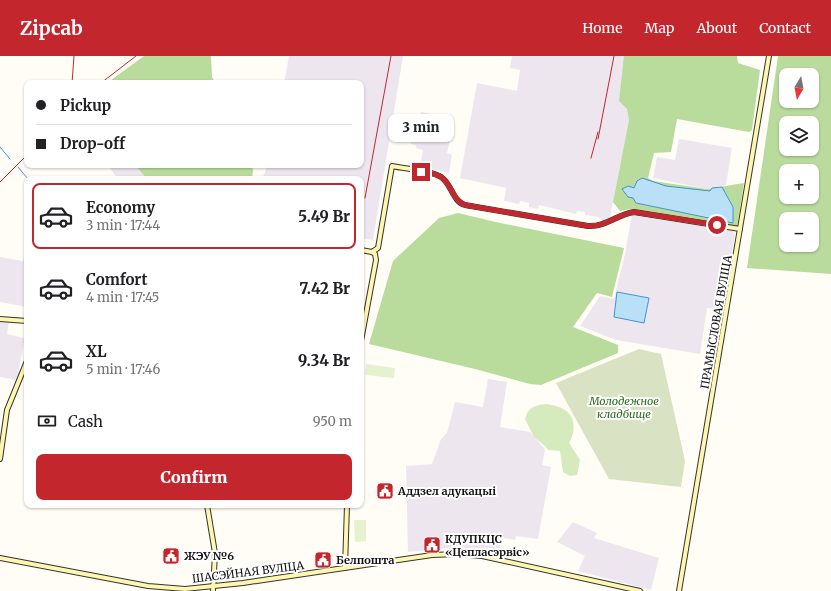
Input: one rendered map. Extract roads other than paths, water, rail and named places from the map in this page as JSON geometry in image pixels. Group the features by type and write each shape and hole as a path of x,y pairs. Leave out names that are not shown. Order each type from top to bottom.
{"main road":[{"name":"ПРАМЫСЛОВАЯ ВУЛІЦА","path":"679,591 769,56"},
{"path":"372,252 378,248 392,166 440,176 448,184 460,203 472,206 588,226 604,224 624,214 634,212 740,229"},
{"path":"364,251 375,254 376,260 364,325"},
{"path":"0,319 24,321"},
{"path":"0,459 8,410 24,369"},
{"path":"208,508 215,553 214,589"},
{"path":"345,568 347,508"},
{"name":"ШАСЭЙНАЯ ВУЛІЦА","path":"0,558 148,586 185,589 214,589 432,555 464,554 482,556 640,591"}],"water":[{"path":"642,178 666,186 710,191 712,188 722,187 733,207 733,223 636,203 633,198 628,197 622,189 628,186 634,188 637,181"},
{"path":"617,292 649,298 644,323 614,317"}],"waterway":[{"path":"0,147 10,159"},
{"path":"18,167 26,176"}],"railway":[{"path":"72,80 74,56"},
{"path":"105,80 136,56"},
{"path":"365,198 391,56"},
{"path":"598,139 614,56"},
{"path":"591,158 598,132"},
{"path":"0,182 24,158"}],"place":[{"name":"Аддзел адукацыі","path":"385,491"},
{"name":"КДУПКЦС «Цепласэрвіс»","path":"432,545"},
{"name":"ЖЭУ №6","path":"171,556"},
{"name":"Белпошта","path":"323,560"}],"park label":[{"name":"Молодежное кладбище","path":"624,407"}]}
